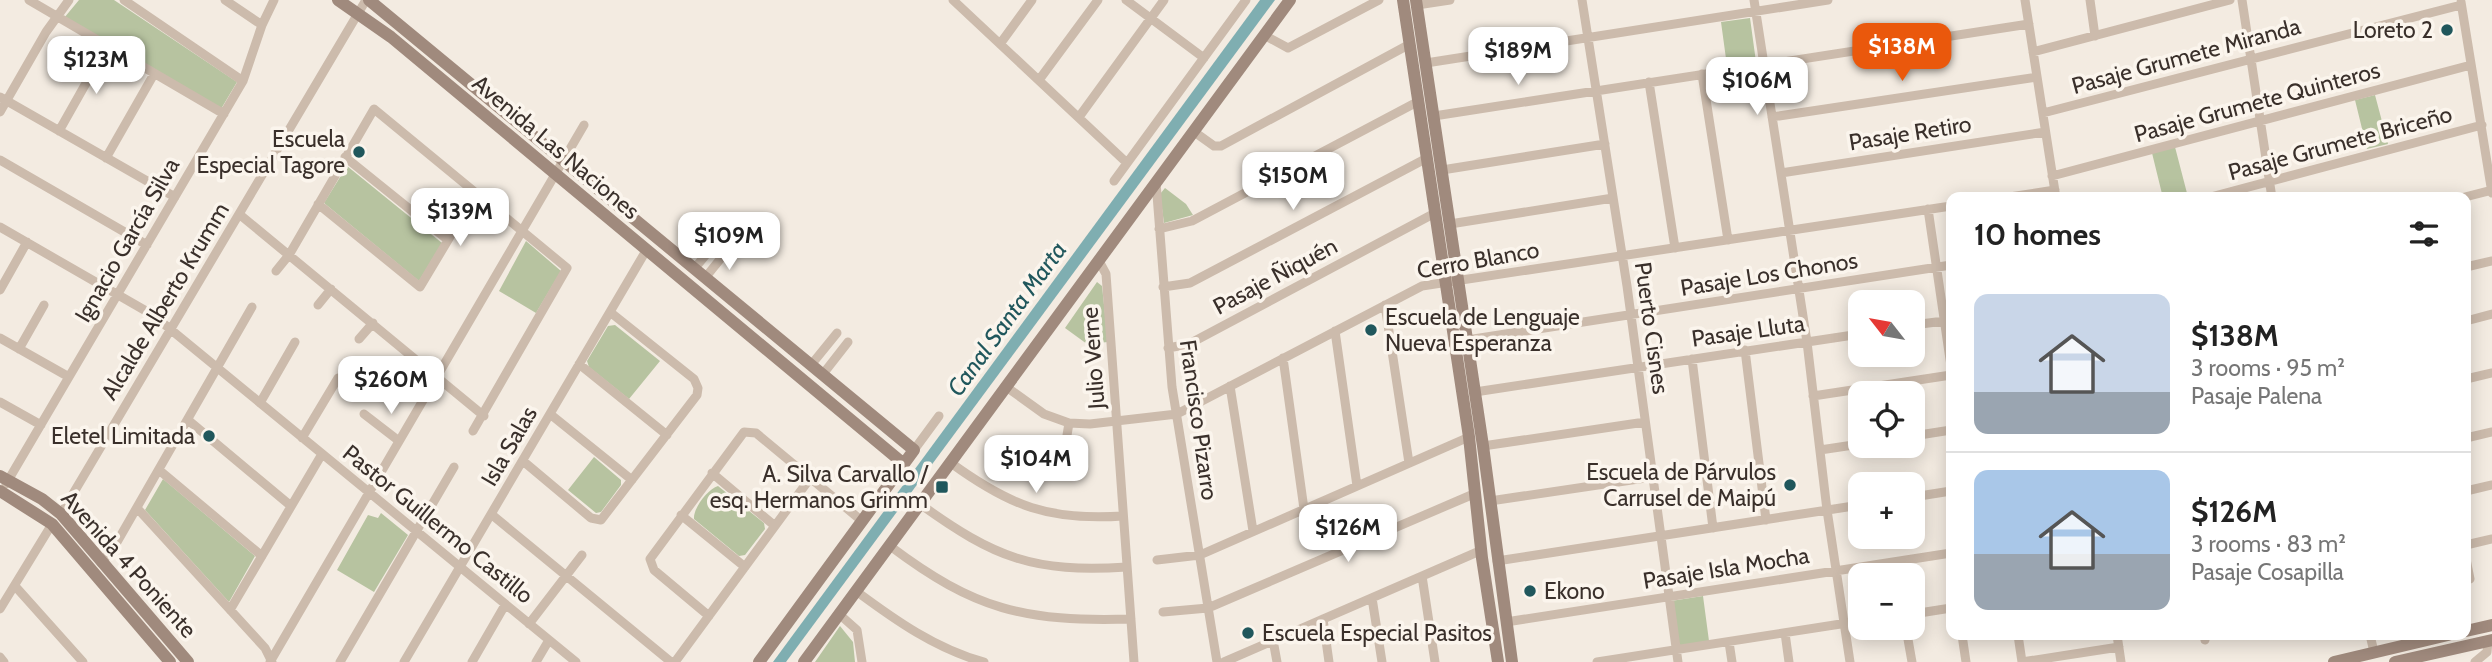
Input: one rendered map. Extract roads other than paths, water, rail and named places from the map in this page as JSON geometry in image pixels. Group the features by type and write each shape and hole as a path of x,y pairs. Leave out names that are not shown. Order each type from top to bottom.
{"street":[{"path":"29,0 224,114"},
{"path":"0,113 3,99 56,15 69,0"},
{"path":"124,0 243,81"},
{"path":"225,0 262,25"},
{"name":"Ignacio García Silva","path":"2,487 243,81 262,25 274,0"},
{"name":"Avenida Las Naciones","path":"338,0 359,13 556,174 904,464"},
{"name":"Avenida Las Naciones","path":"368,0 914,450"},
{"name":"Alcalde Alberto Krumm","path":"0,609 57,519 368,0"},
{"path":"1000,44 1032,0"},
{"path":"1039,80 1098,0"},
{"path":"1126,0 1204,58"},
{"path":"1079,117 1164,0"},
{"path":"1114,181 1246,0"},
{"path":"804,662 1290,0"},
{"path":"1264,35 1288,48 1380,0"},
{"path":"1403,0 1469,437 1499,662"},
{"path":"1450,0 1417,3 1483,446 1512,662"},
{"name":"Puerto Cisnes","path":"1582,0 1631,314 1678,662"},
{"path":"1754,0 1807,342 1827,510 1850,662"},
{"path":"1426,62 1828,0"},
{"path":"2025,0 2055,192"},
{"path":"2090,0 2095,36"},
{"path":"2033,52 2230,0"},
{"path":"2242,0 2271,192"},
{"path":"960,2 1000,44 1127,163"},
{"path":"2461,2 2492,191 2471,196"},
{"name":"Pasaje Grumete Miranda","path":"2043,113 2252,60 2461,2"},
{"path":"1434,116 2029,24"},
{"path":"1193,131 1214,146 1221,146 1410,44"},
{"path":"59,131 107,46"},
{"name":"Pasaje Grumete Quinteros","path":"2052,176 2472,65"},
{"path":"106,158 154,74"},
{"path":"1702,74 1728,240"},
{"path":"1772,117 2037,77"},
{"path":"1649,82 1675,248"},
{"path":"3,99 175,197"},
{"path":"1159,229 1192,221 1419,101"},
{"path":"276,271 289,255 373,109 475,195 522,232 529,234 567,268 473,431"},
{"path":"271,661 584,125"},
{"name":"Pasaje Grumete Briceño","path":"2229,192 2482,125"},
{"name":"Pasaje Retiro","path":"1781,173 2046,132"},
{"path":"1442,170 1605,144"},
{"path":"345,157 448,240"},
{"path":"1163,287 1190,283 1427,158"},
{"path":"0,160 148,245"},
{"name":"Francisco Pizarro","path":"1156,182 1168,348 1217,662"},
{"path":"318,204 420,287 475,195"},
{"path":"1450,224 1613,198"},
{"name":"Cerro Blanco","path":"1005,386 1044,414 1069,423 1177,414 1419,287 1946,207"},
{"path":"1928,209 1946,334"},
{"name":"Pasaje Ñiquén","path":"1168,348 1189,344 1436,213"},
{"path":"239,214 484,416"},
{"name":"Pastor Guillermo Castillo","path":"0,227 118,294 171,330 576,662"},
{"path":"694,269 719,239"},
{"path":"0,290 27,242"},
{"path":"705,278 730,247"},
{"name":"Isla Salas","path":"406,661 647,249"},
{"name":"Julio Verne","path":"1099,261 1106,274 1134,662"},
{"path":"2471,266 2492,261"},
{"name":"Pasaje Los Chonos","path":"1467,340 1946,266"},
{"path":"318,305 331,289"},
{"path":"1385,304 1409,463"},
{"path":"19,349 44,305"},
{"path":"101,563 137,508 252,307"},
{"path":"523,461 596,520 605,517 697,395 698,384 610,312"},
{"path":"2471,320 2492,314"},
{"path":"1925,324 1944,321"},
{"path":"359,340 373,323"},
{"path":"1335,331 1357,486"},
{"path":"811,365 837,333"},
{"name":"Pasaje Lluta","path":"1475,392 1848,336"},
{"path":"0,338 69,377"},
{"path":"260,402 295,342"},
{"path":"822,374 848,342"},
{"path":"1745,350 1766,520"},
{"path":"1283,358 1304,509"},
{"path":"1692,359 1713,528"},
{"path":"579,364 667,435"},
{"path":"2471,378 2492,373"},
{"path":"1813,396 1946,376"},
{"path":"302,438 338,378"},
{"path":"1230,386 1253,531"},
{"path":"0,402 41,425"},
{"path":"364,414 399,441"},
{"path":"550,414 632,480"},
{"path":"759,662 939,416"},
{"path":"188,420 291,506"},
{"path":"1483,446 1645,422"},
{"path":"1062,466 1069,423"},
{"path":"709,616 650,565 652,554 740,436 750,431 811,477 862,521"},
{"path":"1925,434 1946,431"},
{"path":"2471,437 2492,432"},
{"path":"1157,560 1199,555 1469,437"},
{"path":"1820,450 1848,446"},
{"path":"1025,452 1062,466 1078,468"},
{"path":"230,610 322,454"},
{"path":"951,463 994,493 1036,511 1080,518 1123,516"},
{"path":"340,662 454,467"},
{"path":"159,470 262,556"},
{"path":"712,473 775,526"},
{"path":"491,514 673,662 811,477"},
{"path":"1490,501 1652,477"},
{"path":"2471,490 2492,485"},
{"name":"Avenida 4 Poniente","path":"2,487 42,499 170,662"},
{"path":"1925,495 1946,492"},
{"path":"1163,611 1208,608 1476,493"},
{"path":"920,504 981,545 1022,561 1068,569 1127,567"},
{"path":"1497,561 1848,507"},
{"path":"137,508 265,648 271,661"},
{"path":"681,515 745,567"},
{"name":"Avenida 4 Poniente","path":"57,519 101,563 188,662"},
{"path":"2471,544 2492,539"},
{"path":"890,546 943,583 994,607 1047,619 1130,619"},
{"path":"1224,662 1482,550"},
{"name":"Pasaje Isla Mocha","path":"1506,622 1946,553"},
{"path":"529,624 582,555"},
{"path":"1422,576 1435,662"},
{"path":"15,586 82,662"},
{"path":"856,592 892,618 934,642 984,662"},
{"path":"1372,598 1382,662"},
{"path":"472,662 505,605"},
{"path":"1925,612 1946,609"},
{"path":"839,614 857,631 862,662"},
{"path":"1322,619 1329,662"},
{"path":"1597,662 1848,623"},
{"path":"2471,630 2492,625"},
{"path":"1785,633 1789,662"},
{"path":"536,662 549,640"},
{"path":"1273,640 1277,662"},
{"path":"1908,640 1912,662"},
{"path":"1963,640 1966,662"},
{"path":"2019,640 2022,662 2119,647"},
{"path":"2118,640 2121,662"},
{"path":"2371,640 2374,652"},
{"path":"2334,662 2426,640"},
{"path":"2395,662 2490,641 2487,652 2475,662"},
{"path":"1729,642 1732,662"},
{"path":"0,657 4,662"}],"water":[{"path":"1260,0 1275,0 786,662 773,662"}],"place":[{"name":"Loreto 2","path":"2447,30"},
{"name":"Escuela Especial Tagore","path":"359,152"},
{"name":"Escuela de Lenguaje Nueva Esperanza","path":"1371,330"},
{"name":"Eletel Limitada","path":"209,436"},
{"name":"Escuela de Párvulos Carrusel de Maipú","path":"1790,485"},
{"name":"A. Silva Carvallo / esq. Hermanos Grimm","path":"942,487"},
{"name":"Ekono","path":"1530,591"},
{"name":"Escuela Especial Pasitos","path":"1248,633"}],"water label":[{"name":"Canal Santa Marta","path":"1007,319"}]}
